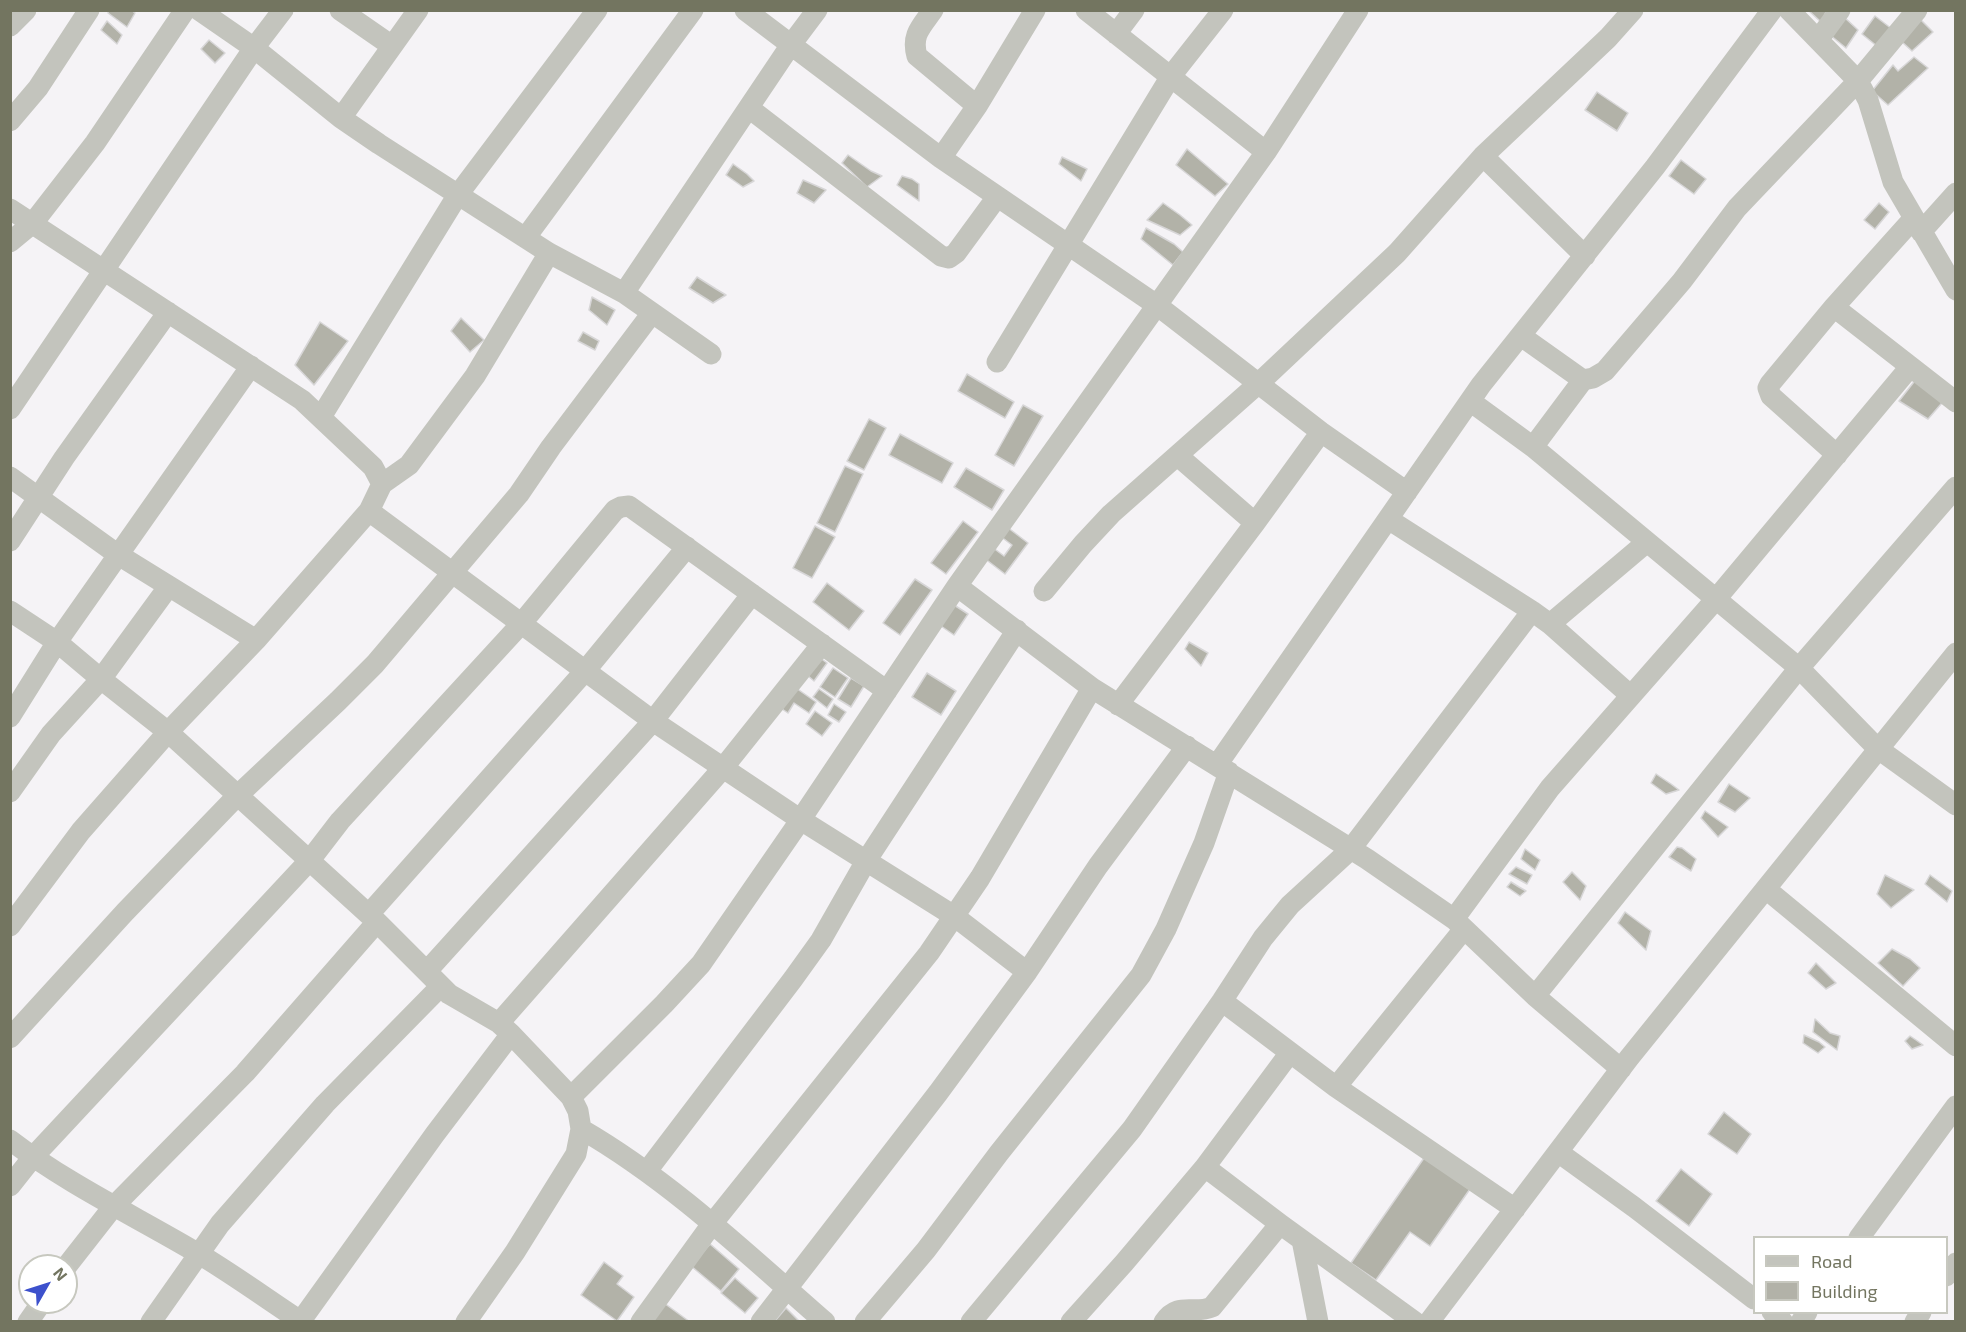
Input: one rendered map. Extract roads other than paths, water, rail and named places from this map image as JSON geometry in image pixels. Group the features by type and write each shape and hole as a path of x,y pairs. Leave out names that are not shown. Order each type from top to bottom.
{"street":[{"path":"10,26 26,10"},
{"path":"10,122 38,88 89,10"},
{"path":"10,242 33,223 95,143 185,10"},
{"path":"199,10 254,48 341,118 457,196 549,253 624,293 711,354"},
{"path":"10,409 254,48 283,10"},
{"path":"340,10 392,46"},
{"path":"341,118 418,10"},
{"path":"321,417 457,196 597,10"},
{"path":"526,237 693,10"},
{"path":"745,10 941,158 1158,306 1321,432 1407,492"},
{"path":"624,293 790,46 817,10"},
{"path":"933,10 914,37 917,56 977,106"},
{"path":"941,158 977,106 1035,10"},
{"path":"1086,10 1266,152"},
{"path":"1116,34 1134,10"},
{"path":"997,362 1171,76 1222,10"},
{"path":"571,1097 664,1004 700,964 801,820 957,586 1266,152 1358,10"},
{"path":"1044,591 1083,544 1112,514 1259,383 1396,253 1483,156 1608,38 1632,10"},
{"path":"865,1322 926,1250 999,1153 1141,975 1166,929 1199,854 1223,769 1388,519 1470,401 1655,167 1772,10"},
{"path":"1789,10 1858,81 1868,100 1893,182 1956,290"},
{"path":"1818,40 1840,10"},
{"path":"1533,447 1583,380 1593,378 1605,371 1620,355 1682,281 1737,208 1858,81 1917,10"},
{"path":"749,108 941,256 949,258 956,253 997,197"},
{"path":"1483,156 1585,256"},
{"path":"1837,454 1771,396 1768,388 1834,307 1917,226 1956,193"},
{"path":"10,209 302,400 373,467 382,484"},
{"path":"10,926 81,831 168,732 256,640 369,511 382,484 409,465 475,376 549,253"},
{"path":"1834,307 1956,402"},
{"path":"10,542 64,458 168,312"},
{"path":"10,1038 125,912 237,796 375,664 519,494 551,447 652,313"},
{"path":"1521,336 1583,380"},
{"path":"10,717 57,642 117,554 251,366"},
{"path":"1336,1087 1459,923 1550,788 1716,599 1910,367"},
{"path":"1470,401 1533,447 1799,668 1877,748 1956,805"},
{"path":"1118,705 1321,432"},
{"path":"1178,456 1255,523"},
{"path":"10,477 117,554 256,640"},
{"path":"1535,996 1799,668 1956,487"},
{"path":"10,1186 33,1157 310,860 347,813 521,624 615,510 629,506 887,691"},
{"path":"369,511 653,721 801,820 954,916 1027,972"},
{"path":"1388,519 1550,624 1630,695"},
{"path":"1550,624 1647,542"},
{"path":"76,1254 113,1207 245,1073 687,547"},
{"path":"10,792 51,734 100,679 169,586"},
{"path":"957,586 1092,688 1367,859 1459,923 1535,996 1621,1069"},
{"path":"151,1322 220,1224 434,979 653,721 752,594"},
{"path":"10,611 57,642 168,732 373,918 449,994 505,1029 571,1097 578,1111 581,1129 576,1154 515,1252 466,1322"},
{"path":"971,1322 1132,1129 1263,938 1290,905 1350,850 1532,611"},
{"path":"646,1171 793,979 820,940 866,861 1017,630"},
{"path":"10,1140 113,1207 199,1254 301,1321 435,1134 505,1029 723,768 822,644"},
{"path":"1429,1322 1621,1069 1877,748 1956,653"},
{"path":"641,1322 712,1224 929,953 980,878 1092,688"},
{"path":"761,1322 938,1093 1027,972 1098,866 1187,746"},
{"path":"1766,889 1952,1037"},
{"path":"1221,1001 1289,1054 1515,1209"},
{"path":"1071,1322 1205,1167 1289,1054"},
{"path":"1860,1236 1956,1106"},
{"path":"581,1129 646,1171 712,1224 825,1322"},
{"path":"1558,1152 1634,1206 1753,1297"},
{"path":"1205,1167 1415,1322"},
{"path":"1164,1322 1169,1314 1177,1310 1207,1310 1212,1307 1280,1224"},
{"path":"1302,1240 1318,1322"}]}
